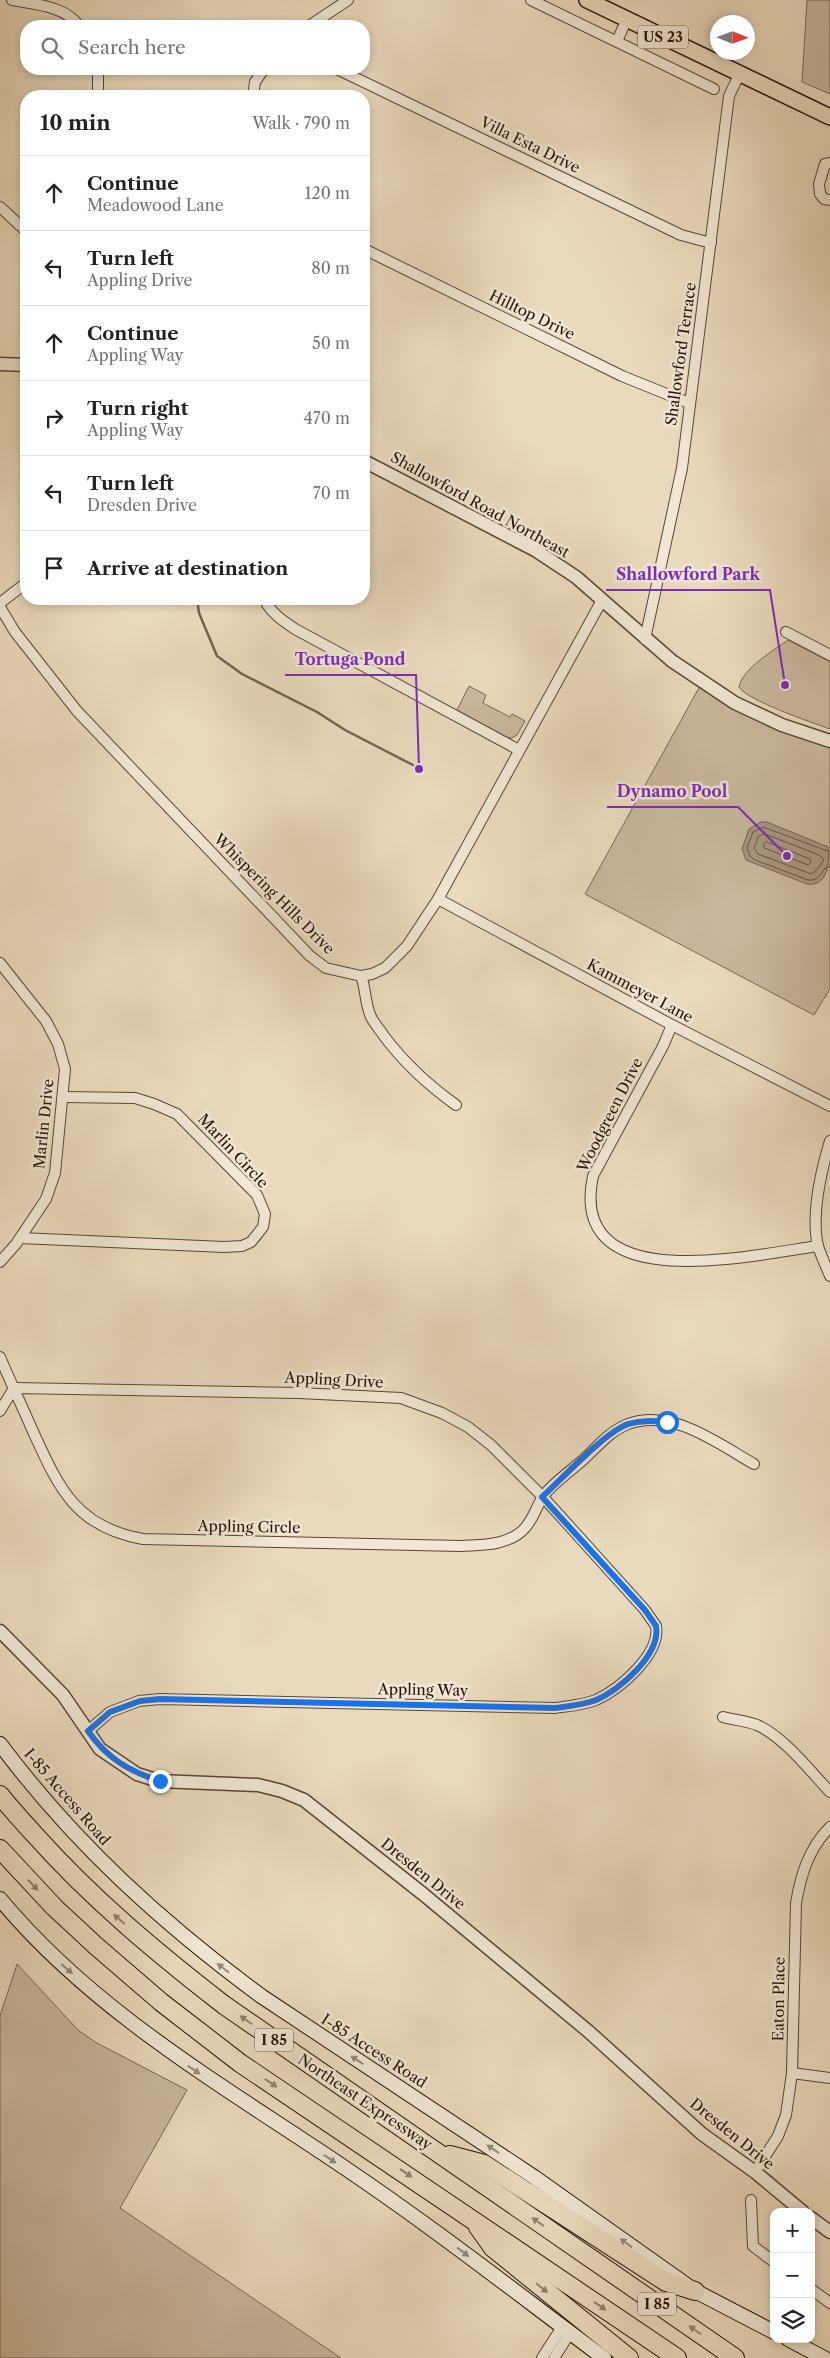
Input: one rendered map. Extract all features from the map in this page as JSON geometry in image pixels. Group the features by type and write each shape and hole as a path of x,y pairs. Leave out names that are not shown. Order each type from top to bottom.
{"highway":[{"name":"Northeast Expressway","path":"0,1795 47,1849 97,1900 159,1954 232,2010 735,2358"},
{"name":"I 85","path":"0,1849 54,1907 161,2002 240,2063 471,2217 677,2358"},
{"path":"439,2152 484,2164 666,2282 695,2291"},
{"path":"471,2217 493,2248 629,2358"}],"main road":[{"name":"US 23","path":"587,0 830,116"},
{"name":"I-85 Access Road","path":"0,1744 57,1815 103,1864 174,1929 221,1967 268,2001 534,2177 695,2291 770,2330"},
{"path":"0,1899 56,1960 128,2022 190,2067 417,2217 604,2358"},
{"path":"796,2343 824,2358"}],"street":[{"path":"12,0 58,11 72,20"},
{"path":"317,20 348,0"},
{"path":"531,0 714,89"},
{"path":"617,41 627,20"},
{"name":"Shallowford Terrace","path":"645,639 682,468 729,96 740,73"},
{"path":"98,75 98,90"},
{"path":"254,90 255,82 260,75"},
{"name":"Villa Esta Drive","path":"349,75 681,235 711,243"},
{"path":"830,163 825,164 819,184 820,194 824,199 830,200"},
{"path":"0,207 20,221"},
{"name":"Hilltop Drive","path":"370,252 622,376 689,403"},
{"path":"0,364 20,365"},
{"name":"Shallowford Road Northeast","path":"370,464 535,550 576,577 602,602 672,661 735,703 782,725 830,741"},
{"path":"0,603 20,588"},
{"path":"456,1105 426,1083 407,1065 382,1032 372,1018 365,999 361,976 372,974 385,968 398,958 438,899 602,602"},
{"path":"267,605 279,619 295,630 519,750"},
{"name":"Whispering Hills Drive","path":"0,607 15,632 77,711 310,956 326,968 361,976"},
{"path":"786,632 830,655"},
{"name":"Kammeyer Lane","path":"438,899 672,1025 830,1106"},
{"name":"Marlin Drive","path":"0,963 46,1021 58,1044 65,1069 55,1173 46,1199 20,1238 0,1262"},
{"name":"Woodgreen Drive","path":"672,1025 663,1046 593,1176 589,1194 591,1211 598,1229 609,1244 621,1251 641,1257 681,1261 724,1260 818,1246"},
{"name":"Marlin Circle","path":"20,1238 224,1247 242,1246 251,1242 263,1227 265,1214 256,1195 177,1114 135,1098 63,1097"},
{"path":"830,1141 824,1163 816,1212 818,1246 830,1276"},
{"path":"0,1357 14,1388 0,1411"},
{"name":"Appling Circle","path":"14,1388 50,1472 68,1497 82,1513 95,1522 120,1535 144,1539 462,1546 489,1544 510,1539 525,1528 542,1497 612,1433 628,1424 647,1420 667,1422 693,1429 754,1464"},
{"name":"Appling Drive","path":"14,1388 299,1392 402,1398 442,1413 468,1427 490,1445 542,1497 612,1574"},
{"name":"Appling Way","path":"88,1731 110,1712 140,1701 160,1699 555,1708 588,1702 597,1699 620,1684 646,1660 657,1632 656,1626 645,1610 612,1574"},
{"name":"Dresden Drive","path":"0,1631 63,1695 100,1748 137,1774 160,1781 258,1785 282,1791 304,1800 423,1894 580,2025 702,2134 755,2172 798,2208"},
{"path":"723,1717 756,1725 769,1732 798,1758 830,1792"},
{"name":"Eaton Place","path":"755,2172 778,2136 786,2115 792,2074 796,1903 800,1881 808,1859 817,1840 830,1826"},
{"path":"792,2074 830,2078"},
{"path":"751,2200 753,2246 770,2259"},
{"path":"815,2221 830,2232"},
{"path":"815,2293 830,2303"},
{"path":"542,2358 566,2330"},
{"path":"554,2358 566,2330"}],"shaded area":[{"path":"807,0 830,0 830,94 802,82"},
{"path":"788,640 830,662 830,729 766,704 744,692 739,687 746,673 752,667"},
{"path":"701,684 774,719 830,738 830,989 814,1015 585,894"},
{"path":"469,686 486,695 483,703 510,717 512,714 525,721 517,735 512,738 506,737 457,710"},
{"path":"17,1964 78,2030 95,2042 187,2090 120,2208 341,2358 0,2358 0,2016"}],"water":[{"path":"761,822 767,822 828,847 828,867 823,878 814,884 807,884 746,860 742,849 749,829"}],"waterway":[{"path":"198,605 199,613 217,656 242,674 317,712 345,730 413,765"}],"place":[{"name":"Shallowford Park","path":"785,685"},
{"name":"Tortuga Pond","path":"419,769"},
{"name":"Dynamo Pool","path":"787,856"}],"route":[{"path":"160,1781 137,1774 118,1762 100,1748 88,1731 110,1712 140,1701 160,1699 555,1708 579,1705 597,1699 620,1684 646,1660 655,1642 656,1626 645,1610 542,1497 612,1433 628,1424 647,1420 667,1422"}]}
